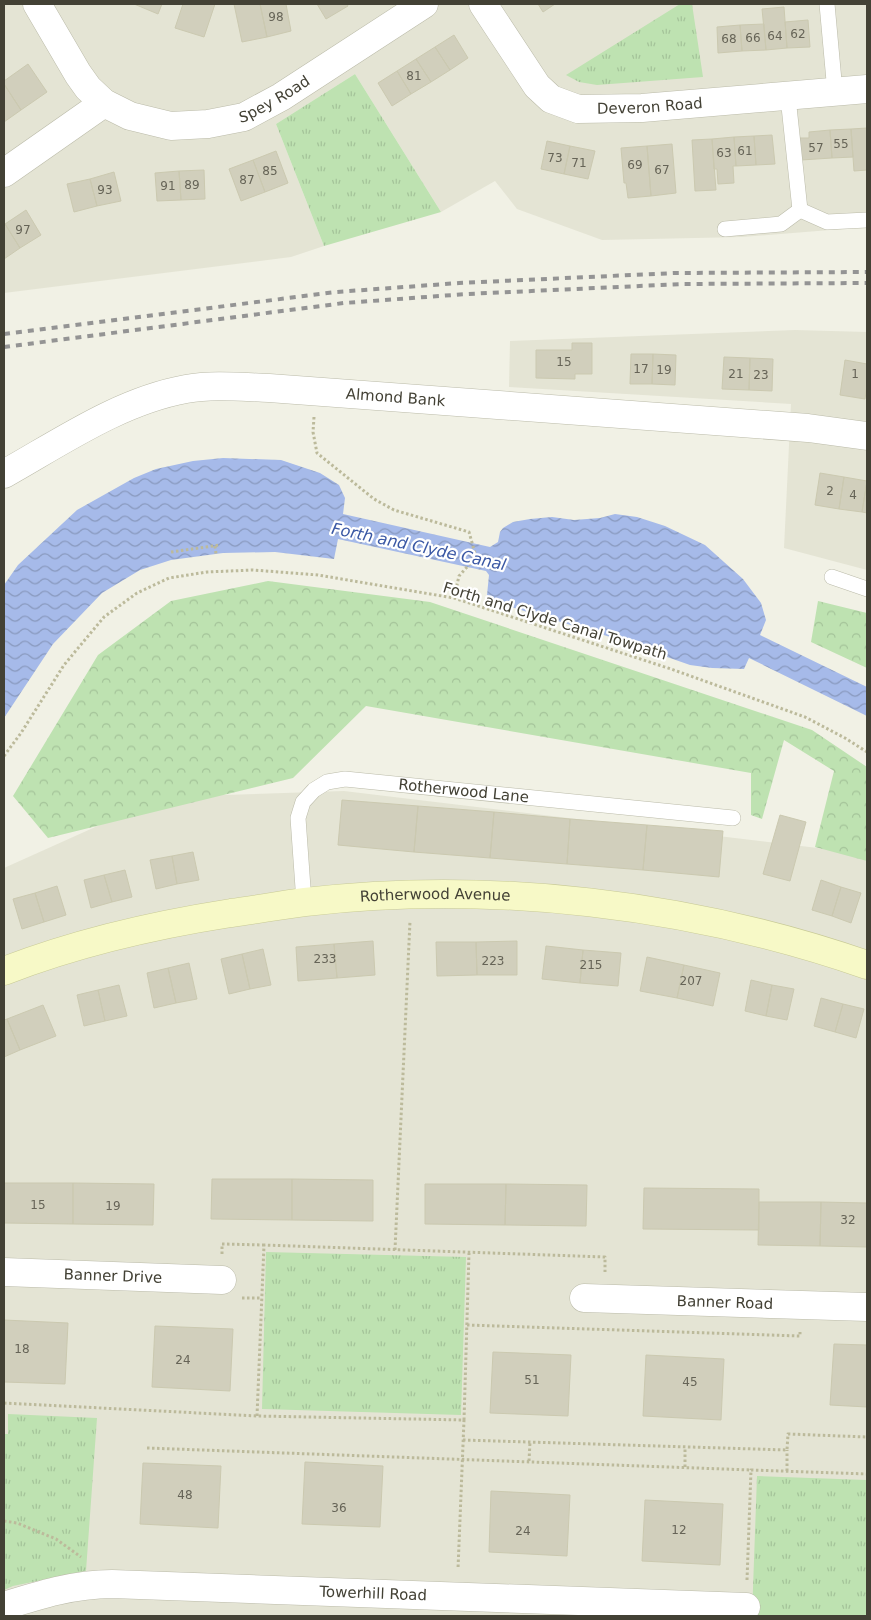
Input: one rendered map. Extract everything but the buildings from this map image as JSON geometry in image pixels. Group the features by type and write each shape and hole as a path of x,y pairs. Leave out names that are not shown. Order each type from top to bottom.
{"street":[{"name":"Spey Road","path":"37,4 78,74 88,88 104,103 130,116 171,126 208,124 244,117 281,97 424,4"},
{"name":"Deveron Road","path":"484,4 537,86 551,99 578,109 642,108 867,89"},
{"path":"4,172 104,103"},
{"name":"Almond Bank","path":"4,474 101,420 143,401 186,389 219,386 808,428 867,436"},
{"name":"Rotherwood Avenue","path":"4,971 26,962 124,934 203,918 304,902 412,895 484,895 550,899 658,912 733,926 822,950 867,966"},
{"name":"Banner Drive","path":"4,1272 222,1280"},
{"name":"Banner Road","path":"594,1298 867,1307"},
{"name":"Towerhill Road","path":"4,1606 71,1588 102,1584 388,1605 457,1596 746,1606"}],"lane":[{"path":"827,4 834,92"},
{"path":"788,96 800,210"},
{"path":"800,210 827,222 867,220"},
{"path":"726,229 781,224 800,210"},
{"path":"832,577 867,589"},
{"name":"Rotherwood Lane","path":"304,902 298,818 303,802 314,790 327,782 345,779 733,818"}],"path":[{"path":"316,392 314,445 317,453 325,461 344,473 374,499 394,510 469,532 476,557 459,576 454,598"},
{"path":"170,552 220,545"},
{"path":"214,546 216,554"},
{"name":"Forth and Clyde Canal Towpath","path":"4,756 21,733 64,665 104,617 137,593 169,578 207,572 253,570 318,575 454,598 671,669 805,717 867,752"},
{"path":"395,1250 412,895"},
{"path":"257,1416 264,1245 605,1257 594,1298"},
{"path":"457,1596 469,1253"},
{"path":"4,1403 257,1416 464,1420"},
{"path":"787,1471 788,1434 867,1436"},
{"path":"463,1440 788,1450"},
{"path":"529,1462 530,1442"},
{"path":"685,1467 686,1447"},
{"path":"147,1448 867,1474"},
{"path":"746,1606 750,1470"},
{"path":"4,1522 17,1523 56,1538 90,1564 102,1584"}],"shaded area":[{"path":"4,4 867,4 867,227 742,237 602,240 517,209 495,181 441,212 355,74 276,124 324,246 291,257 4,293"},
{"path":"795,330 867,332 867,570 784,548 791,404 509,387 510,341"},
{"path":"344,791 867,854 867,1616 4,1616 4,868 162,797"}],"green space":[{"path":"680,4 692,4 703,77 597,85 579,82 566,75"},
{"path":"355,74 441,212 324,246 276,124"},
{"path":"268,581 430,602 812,730 867,767 867,861 815,847 834,771 784,740 762,819 751,815 751,773 366,706 293,778 48,838 13,796 98,655 171,601"},
{"path":"818,601 867,613 867,668 811,642"},
{"path":"266,1252 466,1257 461,1415 262,1409"},
{"path":"8,1414 97,1418 86,1571 13,1586 4,1590 4,1434 8,1434"},
{"path":"757,1476 867,1480 867,1616 752,1616"}],"water":[{"name":"Forth and Clyde Canal","path":"223,458 281,460 320,473 339,485 345,498 343,514 490,547 498,542 503,528 513,522 530,519 552,517 574,520 600,518 615,514 637,517 665,526 705,545 743,579 761,603 766,620 760,635 867,687 867,716 749,658 744,669 690,665 607,636 511,607 487,595 489,575 486,571 338,539 334,559 275,552 223,553 171,560 140,570 102,593 53,644 4,718 4,585 18,565 77,510 134,478 156,469 193,461"}],"railway":[{"path":"4,334 336,292 459,283 675,273 867,272"},
{"path":"4,347 344,303 467,294 683,284 867,283"}]}
